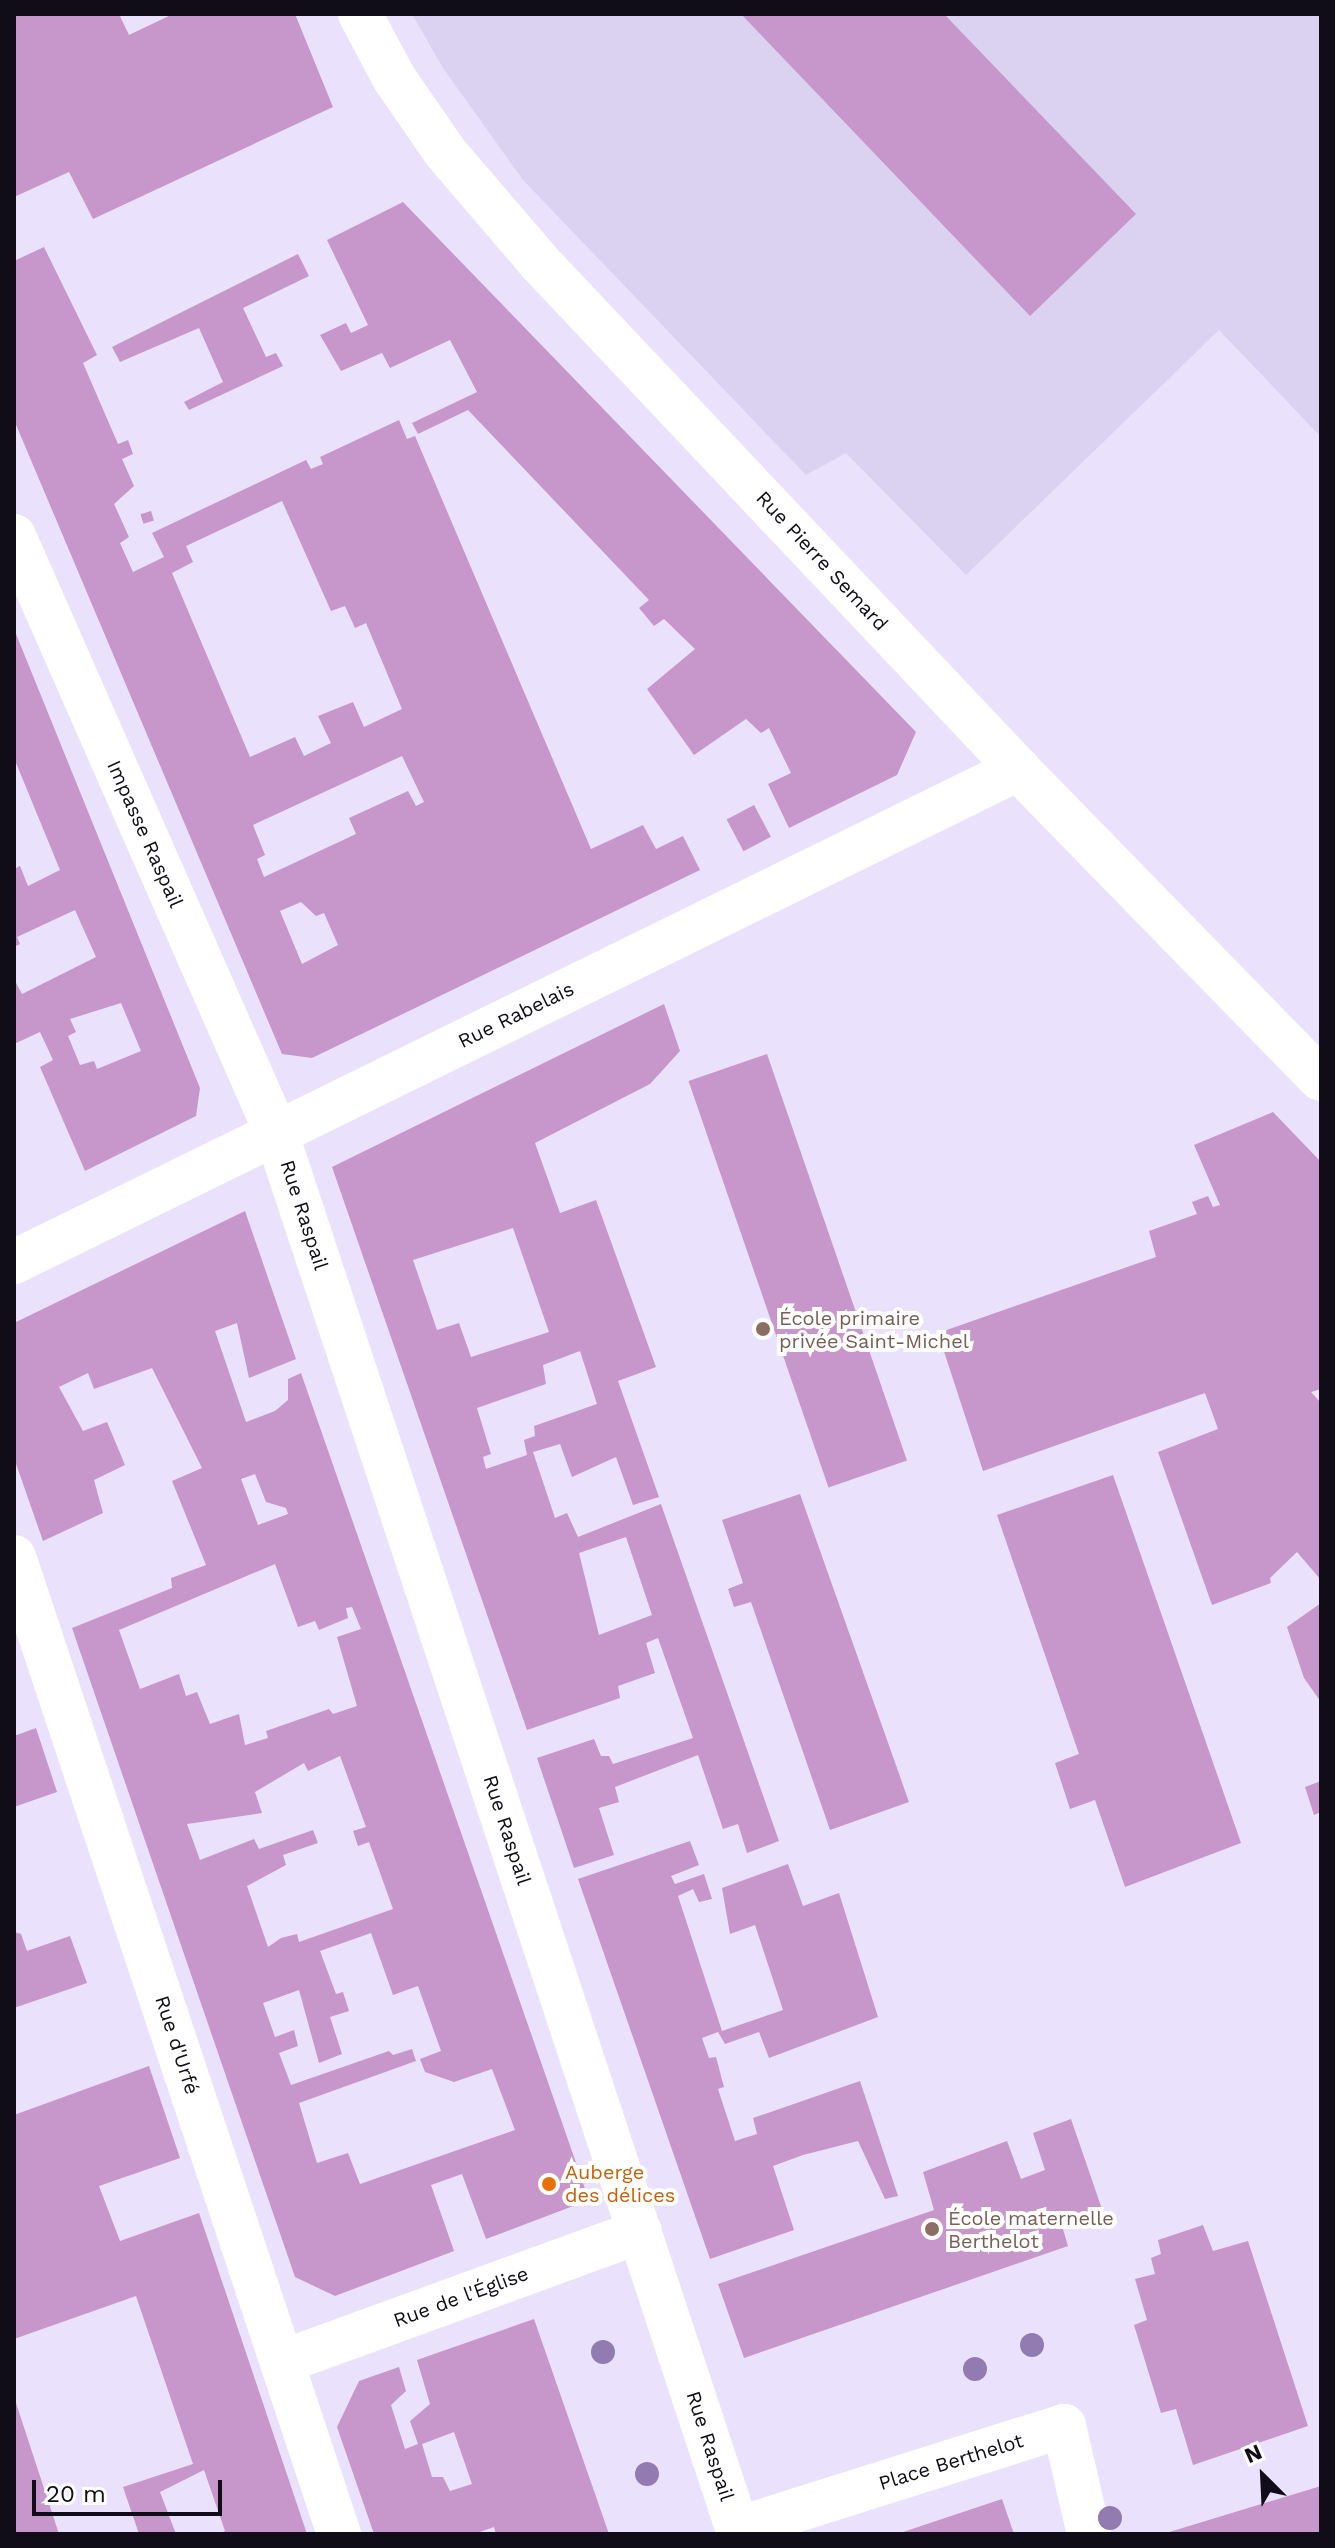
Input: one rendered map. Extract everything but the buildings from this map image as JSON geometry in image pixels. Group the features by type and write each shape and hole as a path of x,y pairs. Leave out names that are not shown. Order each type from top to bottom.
{"street":[{"name":"Rue Pierre Semard","path":"360,14 394,78 487,205 1018,769 1321,1079"},
{"name":"Impasse Raspail","path":"14,536 276,1132"},
{"name":"Rue Rabelais","path":"14,1262 1018,769"},
{"name":"Rue Raspail","path":"276,1132 738,2531"},
{"name":"Rue d'Urfé","path":"14,1557 339,2534"},
{"name":"Rue de l'Église","path":"282,2362 640,2232"},
{"name":"Place Berthelot","path":"738,2531 1064,2426 1089,2534"}],"shaded area":[{"path":"412,14 1321,14 1321,437 1219,330 966,575 846,453 806,475 523,180 443,68"}],"place":[{"name":"École primaire privée Saint-Michel","path":"763,1329"},
{"name":"Auberge des délices","path":"549,2184"},
{"name":"École maternelle Berthelot","path":"932,2229"}]}
